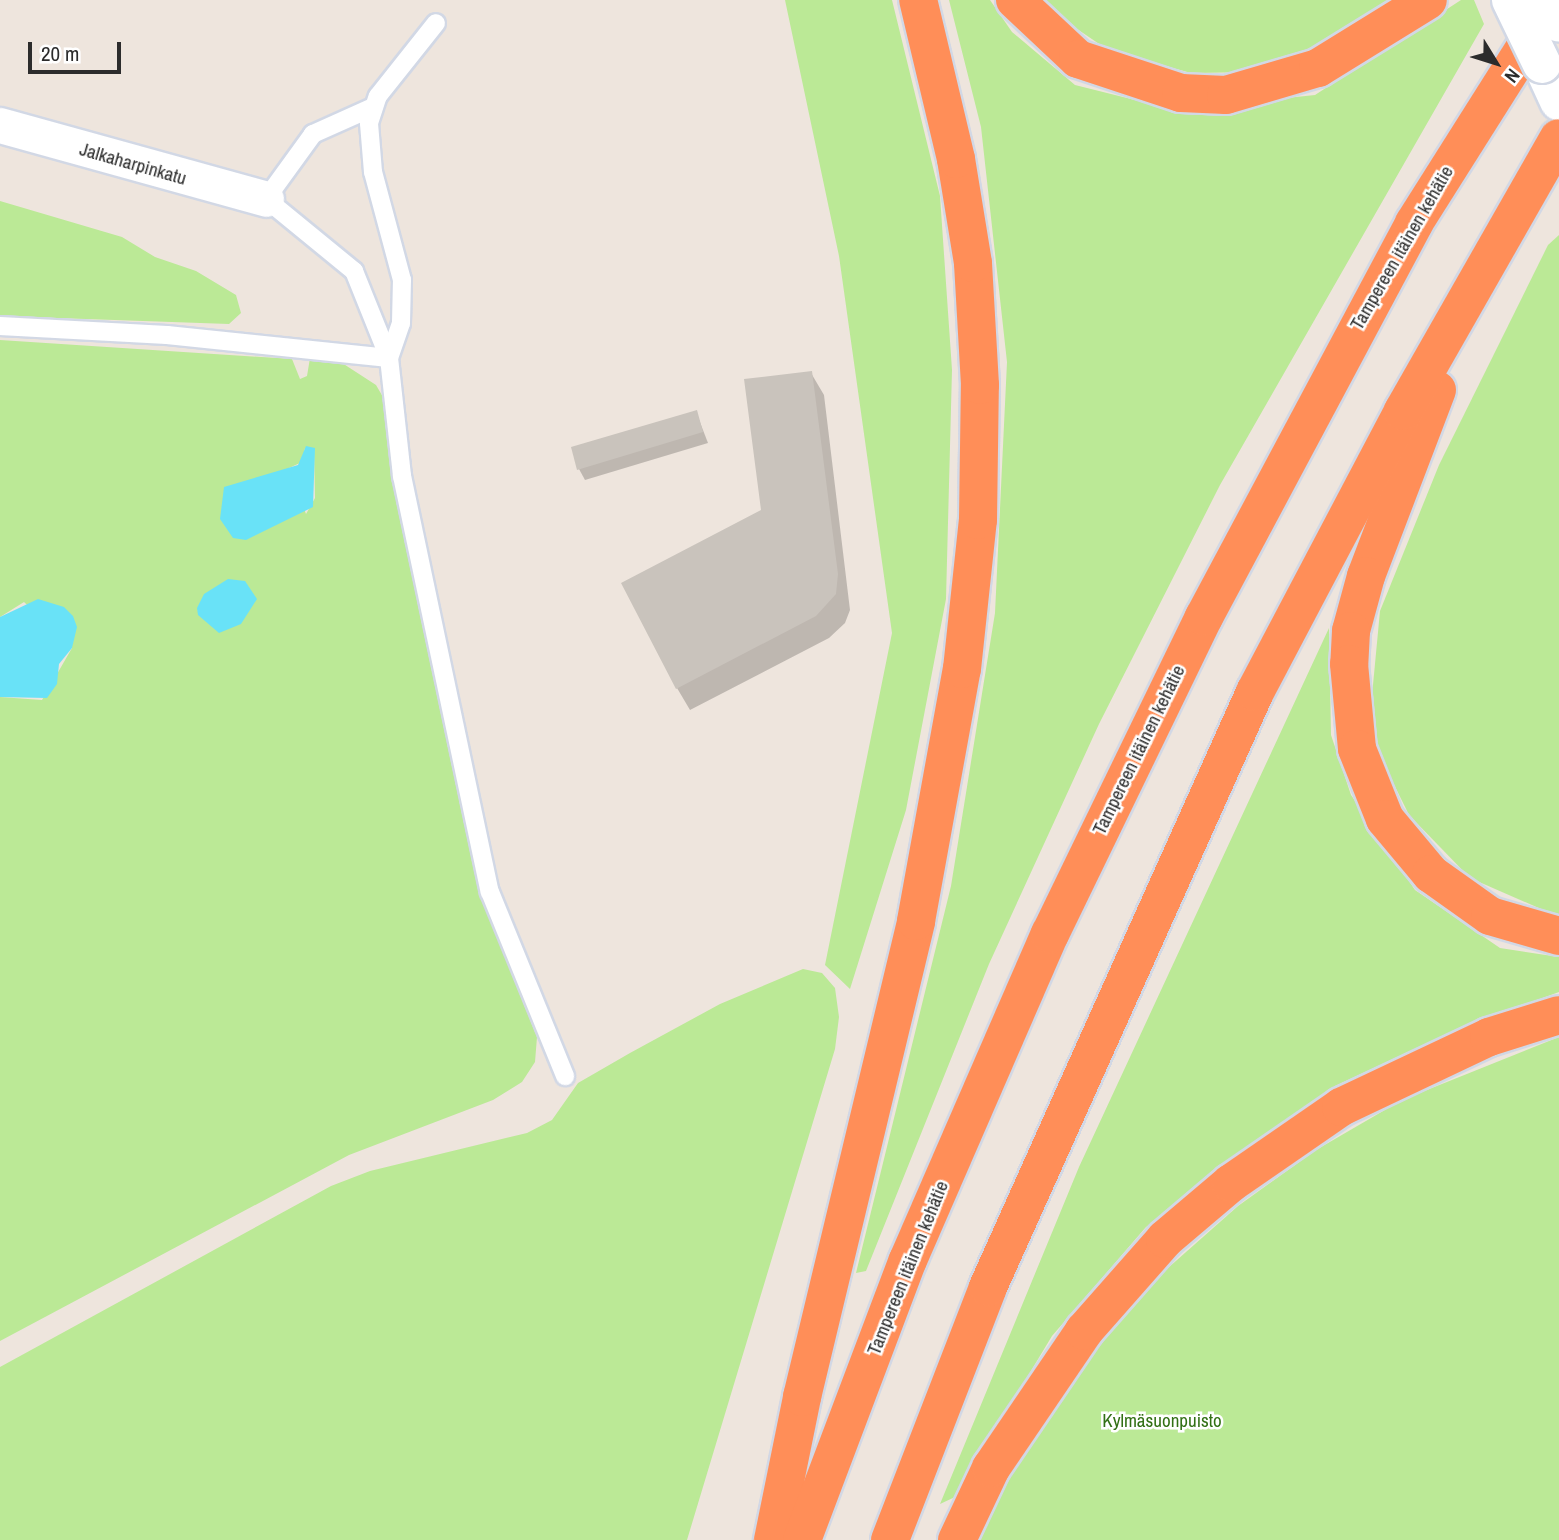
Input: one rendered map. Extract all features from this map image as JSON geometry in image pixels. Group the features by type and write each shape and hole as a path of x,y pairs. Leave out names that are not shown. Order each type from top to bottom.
{"highway":[{"path":"773,1540 802,1398 916,921 962,669 978,520 980,385 972,263 956,159 918,0"},
{"path":"1015,0 1078,59 1181,93 1227,95 1318,68 1428,0"},
{"name":"Tampereen itäinen kehätie","path":"803,1540 908,1260 1039,959 1203,617 1414,223 1556,0"},
{"path":"890,1540 988,1287 1255,692 1487,260 1559,138"},
{"path":"1487,260 1366,576 1352,631 1351,701 1357,749 1369,785 1404,847 1431,874 1490,916 1559,936"},
{"path":"957,1540 991,1468 1076,1342 1165,1239 1231,1183 1341,1107 1489,1037 1559,1015"}],"main road":[{"path":"1511,0 1559,101"},
{"path":"1548,0 1559,23"}],"street":[{"name":"Jalkaharpinkatu","path":"0,125 266,199"}],"lane":[{"path":"436,23 371,108 313,134 266,199 354,271 389,358 402,476 490,892 565,1076"},
{"path":"371,108 368,134 373,172 402,280 401,323 389,358"},
{"path":"0,326 167,335 389,358"}],"green space":[{"path":"785,0 892,0 940,196 952,370 946,599 906,810 850,989 825,965 892,633 839,256"},
{"path":"949,0 990,0 1012,32 1075,85 1175,110 1315,95 1461,0 1474,0 1484,24 1220,485 1099,724 989,964 866,1271 856,1273 951,886 995,613 1007,362 981,127"},
{"path":"1043,0 1395,0 1352,32 1256,72 1191,73 1108,50 1058,16"},
{"path":"0,201 122,237 155,257 196,271 236,295 241,313 229,324 0,316"},
{"path":"1559,235 1557,916 1470,878 1409,815 1378,752 1371,706 1380,611 1439,465 1548,245"},
{"path":"0,340 292,359 300,379 307,376 310,358 339,361 376,385 383,397 394,478 452,739 482,900 537,1037 535,1062 522,1082 493,1100 349,1155 0,1341 0,697 42,700 72,648 24,602 0,617","holes":["305,448 314,448 315,498 306,514 289,468 302,462"]},
{"path":"1329,628 1331,735 1351,795 1415,890 1500,948 1559,957 1559,992 1460,1028 1335,1086 1146,1227 1052,1336 955,1497 940,1504 1079,1167"},
{"path":"803,969 822,973 835,988 839,1017 835,1049 687,1540 0,1540 0,1367 331,1186 370,1171 527,1133 552,1120 578,1083 720,1004"},
{"name":"Kylmäsuonpuisto","path":"1559,1037 1559,1540 976,1540 1036,1429 1082,1364 1151,1283 1238,1206 1316,1150 1402,1100"}],"water":[{"path":"306,446 315,448 313,507 246,540 233,538 220,519 224,487 298,465"},
{"path":"228,579 245,581 257,599 241,624 219,633 198,615 197,608 204,594"},
{"path":"38,599 64,607 73,616 77,627 72,648 59,664 57,684 47,698 0,697 0,617"}],"building":[{"path":"812,371 838,574 836,594 816,616 676,689 621,583 761,510 744,379"},
{"path":"697,410 703,432 577,470 571,447"}]}
